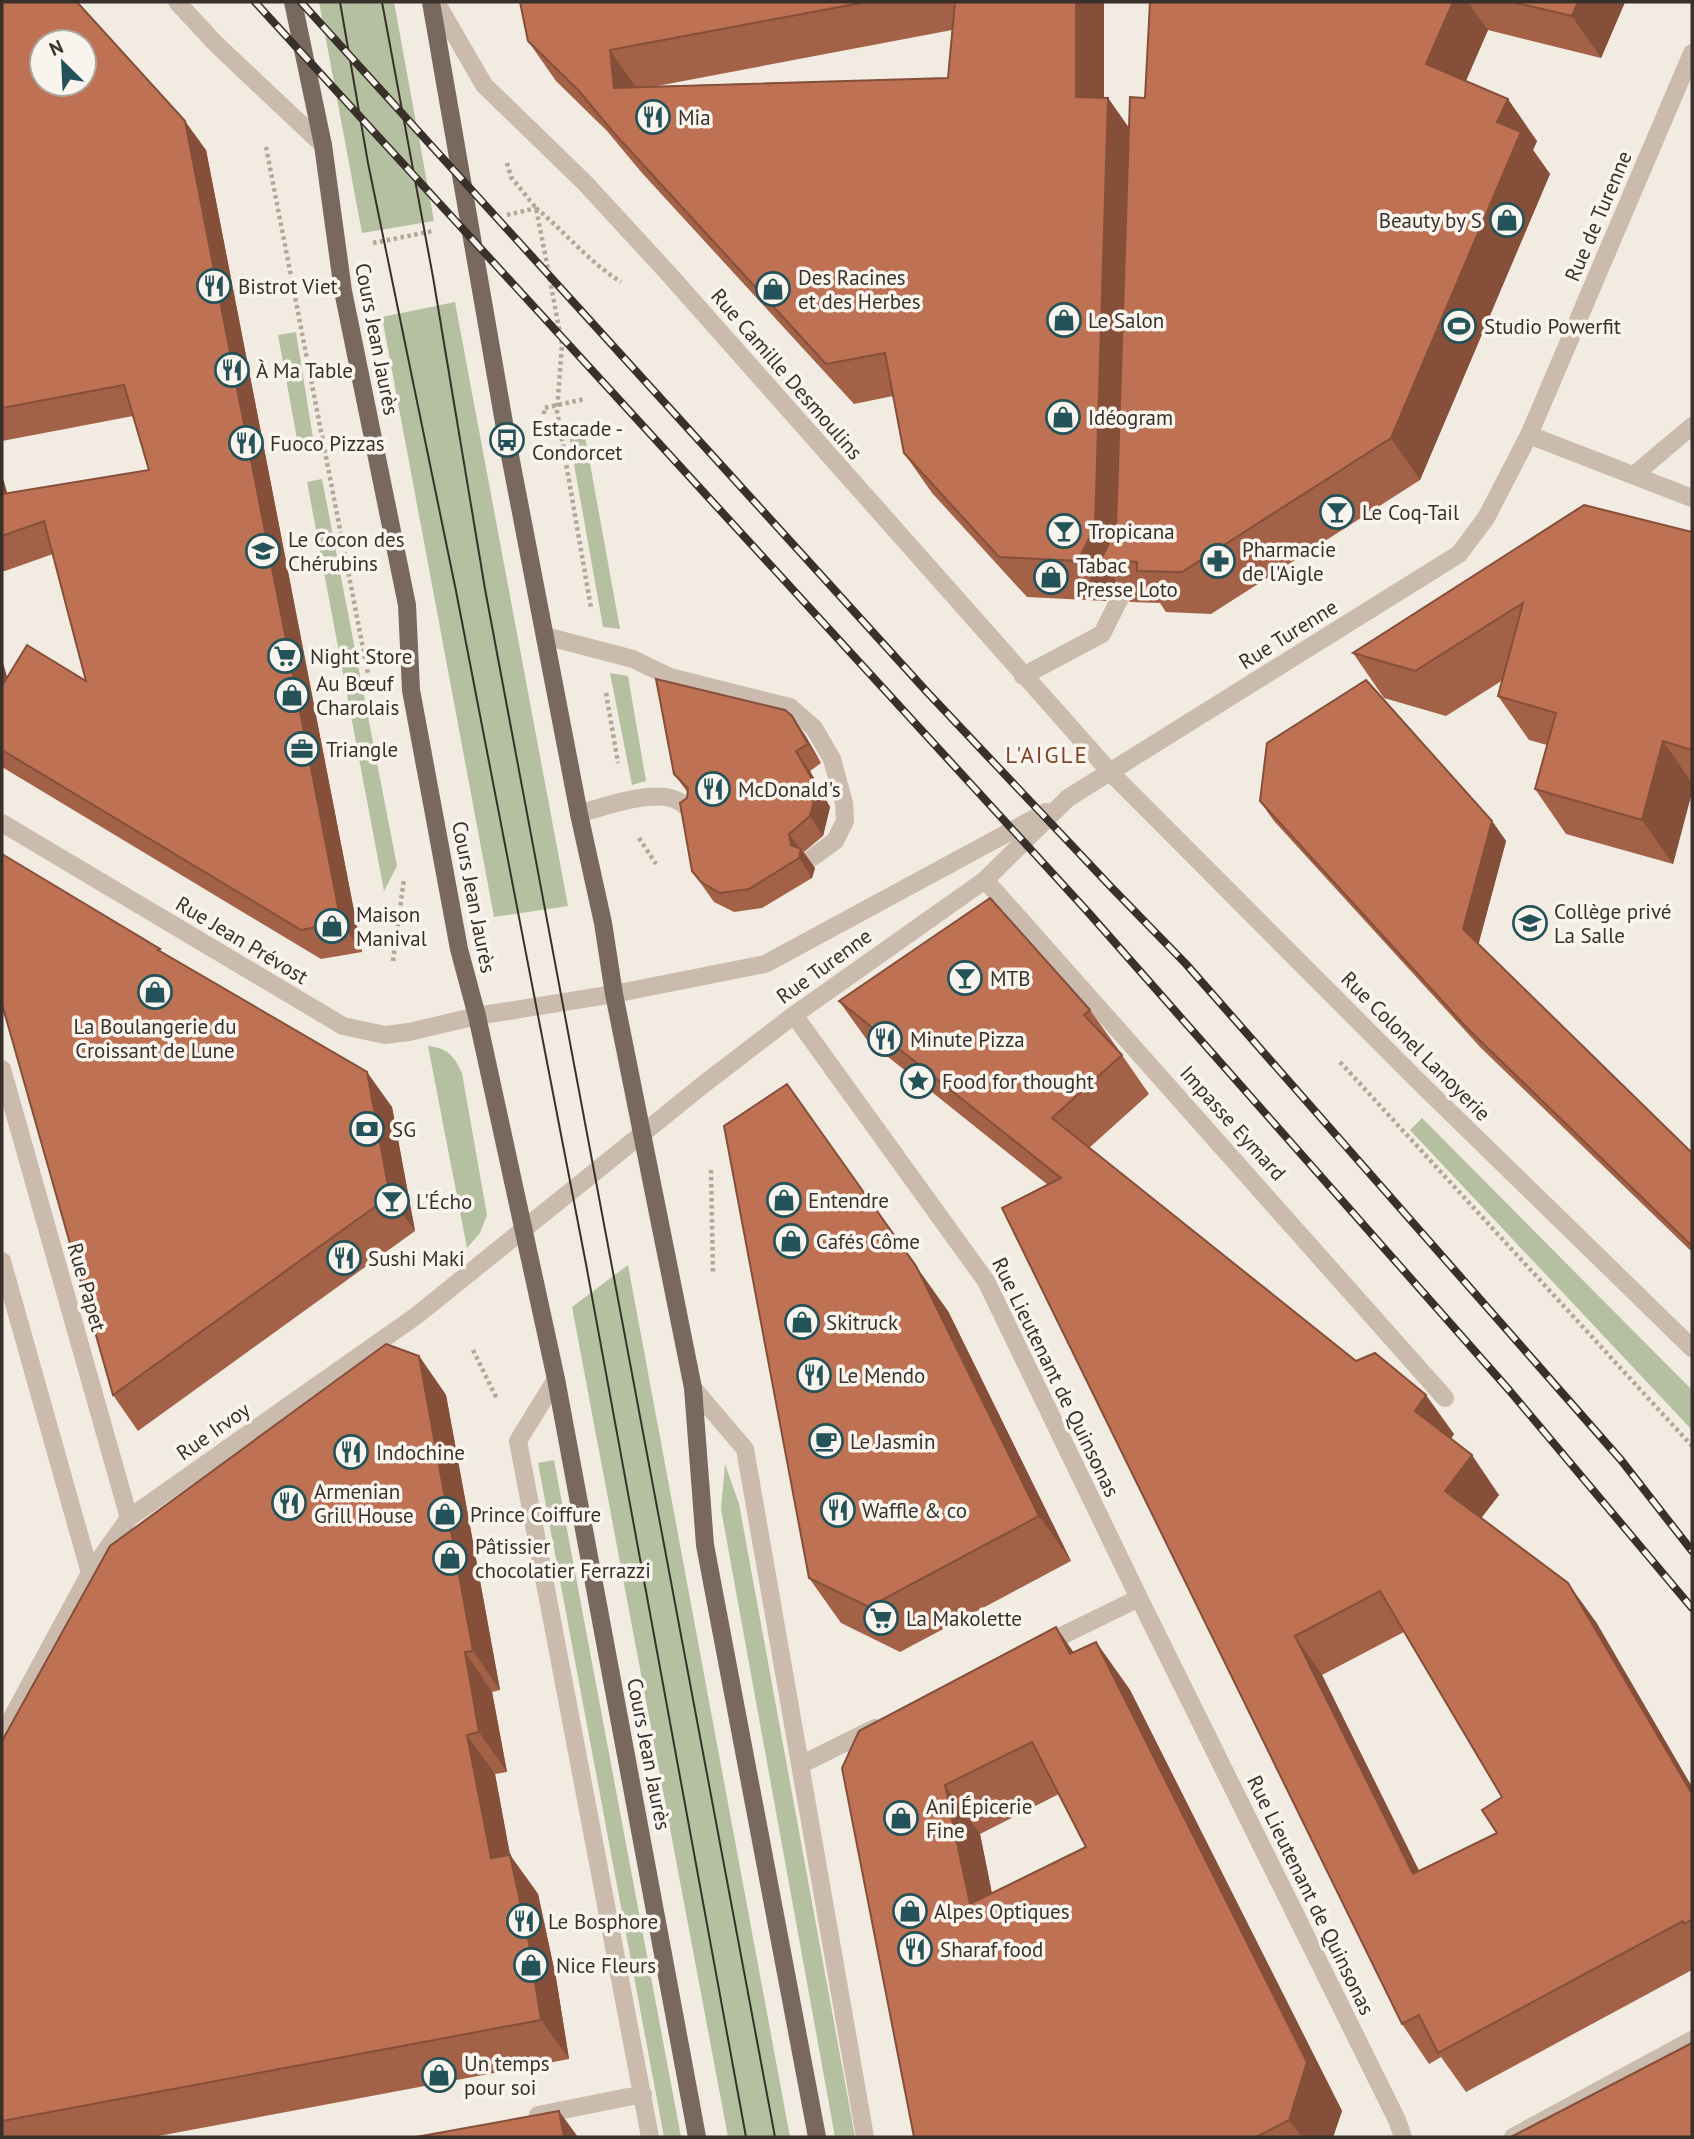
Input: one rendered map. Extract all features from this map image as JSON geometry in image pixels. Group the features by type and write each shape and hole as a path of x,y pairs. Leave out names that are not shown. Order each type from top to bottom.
{"main road":[{"name":"Cours Jean Jaurès","path":"293,2 323,145 336,251 407,605 411,690 459,949 477,1016 556,1379 697,2137"},
{"path":"431,2 506,440 693,1388 705,1545 817,2137"}],"street":[{"path":"177,2 216,44 323,145"},
{"name":"Rue Camille Desmoulins","path":"436,2 484,85 576,174 667,272 1111,773"},
{"name":"Rue de Turenne","path":"1529,435 1692,53"},
{"path":"1634,475 1692,426"},
{"path":"1529,435 1692,498"},
{"name":"Rue Turenne","path":"614,994 765,964 1061,804 1459,554 1486,518 1529,435"},
{"path":"1023,676 1102,634 1134,569 1135,555"},
{"path":"545,636 633,659 670,677 790,707 814,728 832,759 844,803 845,821 835,841 813,857"},
{"name":"Rue Colonel Lanoyerie","path":"1111,773 1415,1078 1692,1348"},
{"path":"579,814 625,801 660,797 677,799 691,811"},
{"name":"Rue Turenne","path":"641,1133 794,1016 985,880 1061,804"},
{"name":"Rue Jean Prévost","path":"2,823 343,1026 385,1035 477,1016"},
{"name":"Impasse Eymard","path":"985,880 1446,1398"},
{"path":"477,1016 614,994"},
{"name":"Rue Lieutenant de Quinsonas","path":"794,1016 986,1281 1403,2137"},
{"name":"Rue Papet","path":"2,1069 129,1518"},
{"path":"524,1228 641,1133"},
{"name":"Rue Irvoy","path":"2,1736 90,1573 129,1518 399,1329 524,1228"},
{"path":"2,1261 90,1573"},
{"path":"556,1379 518,1441 650,2137"},
{"path":"693,1388 744,1449 866,2137"},
{"path":"1022,1656 1139,1598"},
{"path":"800,1765 890,1721"},
{"path":"1513,2137 1692,2040"},
{"path":"520,2118 643,2095"}],"path":[{"path":"369,678 287,261 536,208 562,344 557,405 629,823 656,864"},
{"path":"545,422 544,408 585,399"},
{"path":"393,961 405,868"},
{"path":"1334,1056 1692,1446"},
{"path":"710,1170 712,1270 715,1284"},
{"path":"473,1350 518,1441"}],"green space":[{"path":"319,2 394,2 434,221 362,233"},
{"path":"455,302 568,906 494,917 382,317"},
{"path":"296,332 313,438 297,439 278,335"},
{"path":"583,425 620,629 603,627 568,430"},
{"path":"322,479 397,866 384,891 307,482"},
{"path":"610,673 628,676 646,781 632,785"},
{"path":"428,1046 450,1054 462,1073 487,1215 480,1233 467,1248"},
{"path":"1422,1118 1692,1390 1692,1430 1410,1130"},
{"path":"628,1265 790,2137 728,2137 572,1307"},
{"path":"554,1460 681,2137 664,2137 538,1463"},
{"path":"725,1464 739,1504 855,2137 835,2137 721,1509"}],"building":[{"path":"2,2 77,2 185,121 341,922 301,930 2,750 2,686 27,645 86,681 44,521 2,536 2,494 149,470 124,385 2,408"},
{"path":"520,2 866,2 610,50 614,88 948,78 955,2 1076,2 1076,97 1108,98 1095,526 1078,561 999,557 904,453 885,353 826,364 614,133 579,91 528,41"},
{"path":"1150,2 1453,2 1426,64 1508,99 1497,122 1521,132 1391,438 1182,572 1137,571 1137,562 1101,560 1116,528 1130,97 1145,98"},
{"path":"1512,2 1578,2 1572,16"},
{"path":"1584,505 1692,532 1692,750 1663,741 1642,820 1535,789 1556,713 1498,696 1523,603 1415,671 1353,653"},
{"path":"656,679 785,710 792,716 808,744 796,751 817,788 810,816 789,834 791,845 801,849 799,858 749,889 720,893 701,882 692,871 680,803 687,798 688,788 674,774"},
{"path":"1366,680 1492,821 1463,929 1692,1153 1692,1246 1467,1028 1260,801 1267,743"},
{"path":"2,854 160,949 158,950 367,1072 390,1196 113,1395 2,1004"},
{"path":"990,898 1090,1010 1084,1015 1122,1055 1052,1118 1356,1361 1375,1353 1426,1395 1415,1411 1472,1455 1445,1491 1568,1583 1692,1794 1692,1919 1684,1924 1683,1921 1438,2053 1419,2015 1402,2024 1002,1208 1061,1178 839,1001","holes":["1380,1591 1502,1797 1482,1810 1497,1833 1413,1874 1295,1636"]},
{"path":"787,1084 916,1266 1039,1516 869,1607 809,1578 724,1126"},
{"path":"386,1344 419,1356 473,1651 465,1652 479,1732 467,1735 491,1858 510,1855 528,1938 541,2020 2,2121 2,1741 110,1546"},
{"path":"1056,1627 1070,1654 1096,1642 1307,2062 1289,2120 1256,2137 914,2137 842,1768 859,1731","holes":["1032,1742 1086,1847 970,1904 945,1785"]},
{"path":"1692,2043 1692,2137 1511,2137"},
{"path":"559,2111 564,2137 416,2137"}],"tram line":[{"path":"340,2 368,163 456,591 586,1264 746,2137"},
{"path":"382,2 433,277 485,589 775,2137"}],"railway":[{"path":"255,2 1087,911 1509,1390 1692,1608"},
{"path":"301,2 928,693 1186,964 1621,1460 1692,1551"}],"place":[{"name":"Mia","path":"653,117"},
{"name":"Beauty by S","path":"1507,220"},
{"name":"Bistrot Viet","path":"214,286"},
{"name":"Des Racines et des Herbes","path":"773,289"},
{"name":"Le Salon","path":"1064,320"},
{"name":"Studio Powerfit","path":"1459,326"},
{"name":"À Ma Table","path":"232,370"},
{"name":"Idéogram","path":"1063,417"},
{"name":"Estacade - Condorcet","path":"507,440"},
{"name":"Fuoco Pizzas","path":"246,443"},
{"name":"Le Coq-Tail","path":"1337,512"},
{"name":"Tropicana","path":"1064,531"},
{"name":"Le Cocon des Chérubins","path":"263,551"},
{"name":"Pharmacie de l'Aigle","path":"1218,561"},
{"name":"Tabac Presse Loto","path":"1051,577"},
{"name":"Night Store","path":"285,656"},
{"name":"Au Bœuf Charolais","path":"292,695"},
{"name":"Triangle","path":"302,749"},
{"name":"McDonald's","path":"713,789"},
{"name":"Collège privé La Salle","path":"1530,923"},
{"name":"Maison Manival","path":"332,926"},
{"name":"MTB","path":"965,978"},
{"name":"La Boulangerie du Croissant de Lune","path":"155,992"},
{"name":"Minute Pizza","path":"885,1039"},
{"name":"Food for thought","path":"918,1081"},
{"name":"SG","path":"367,1129"},
{"name":"Entendre","path":"784,1200"},
{"name":"L'Écho","path":"392,1201"},
{"name":"Cafés Côme","path":"791,1241"},
{"name":"Sushi Maki","path":"344,1258"},
{"name":"Skitruck","path":"802,1322"},
{"name":"Le Mendo","path":"814,1375"},
{"name":"Le Jasmin","path":"826,1441"},
{"name":"Indochine","path":"351,1452"},
{"name":"Armenian Grill House","path":"289,1503"},
{"name":"Waffle & co","path":"838,1510"},
{"name":"Prince Coiffure","path":"445,1514"},
{"name":"Pâtissier chocolatier Ferrazzi","path":"450,1558"},
{"name":"La Makolette","path":"881,1618"},
{"name":"Ani Épicerie Fine","path":"901,1818"},
{"name":"Alpes Optiques","path":"910,1911"},
{"name":"Le Bosphore","path":"524,1921"},
{"name":"Sharaf food","path":"915,1949"},
{"name":"Nice Fleurs","path":"531,1965"},
{"name":"Un temps pour soi","path":"439,2075"}],"district":[{"name":"L'AIGLE","path":"1047,754"}]}
